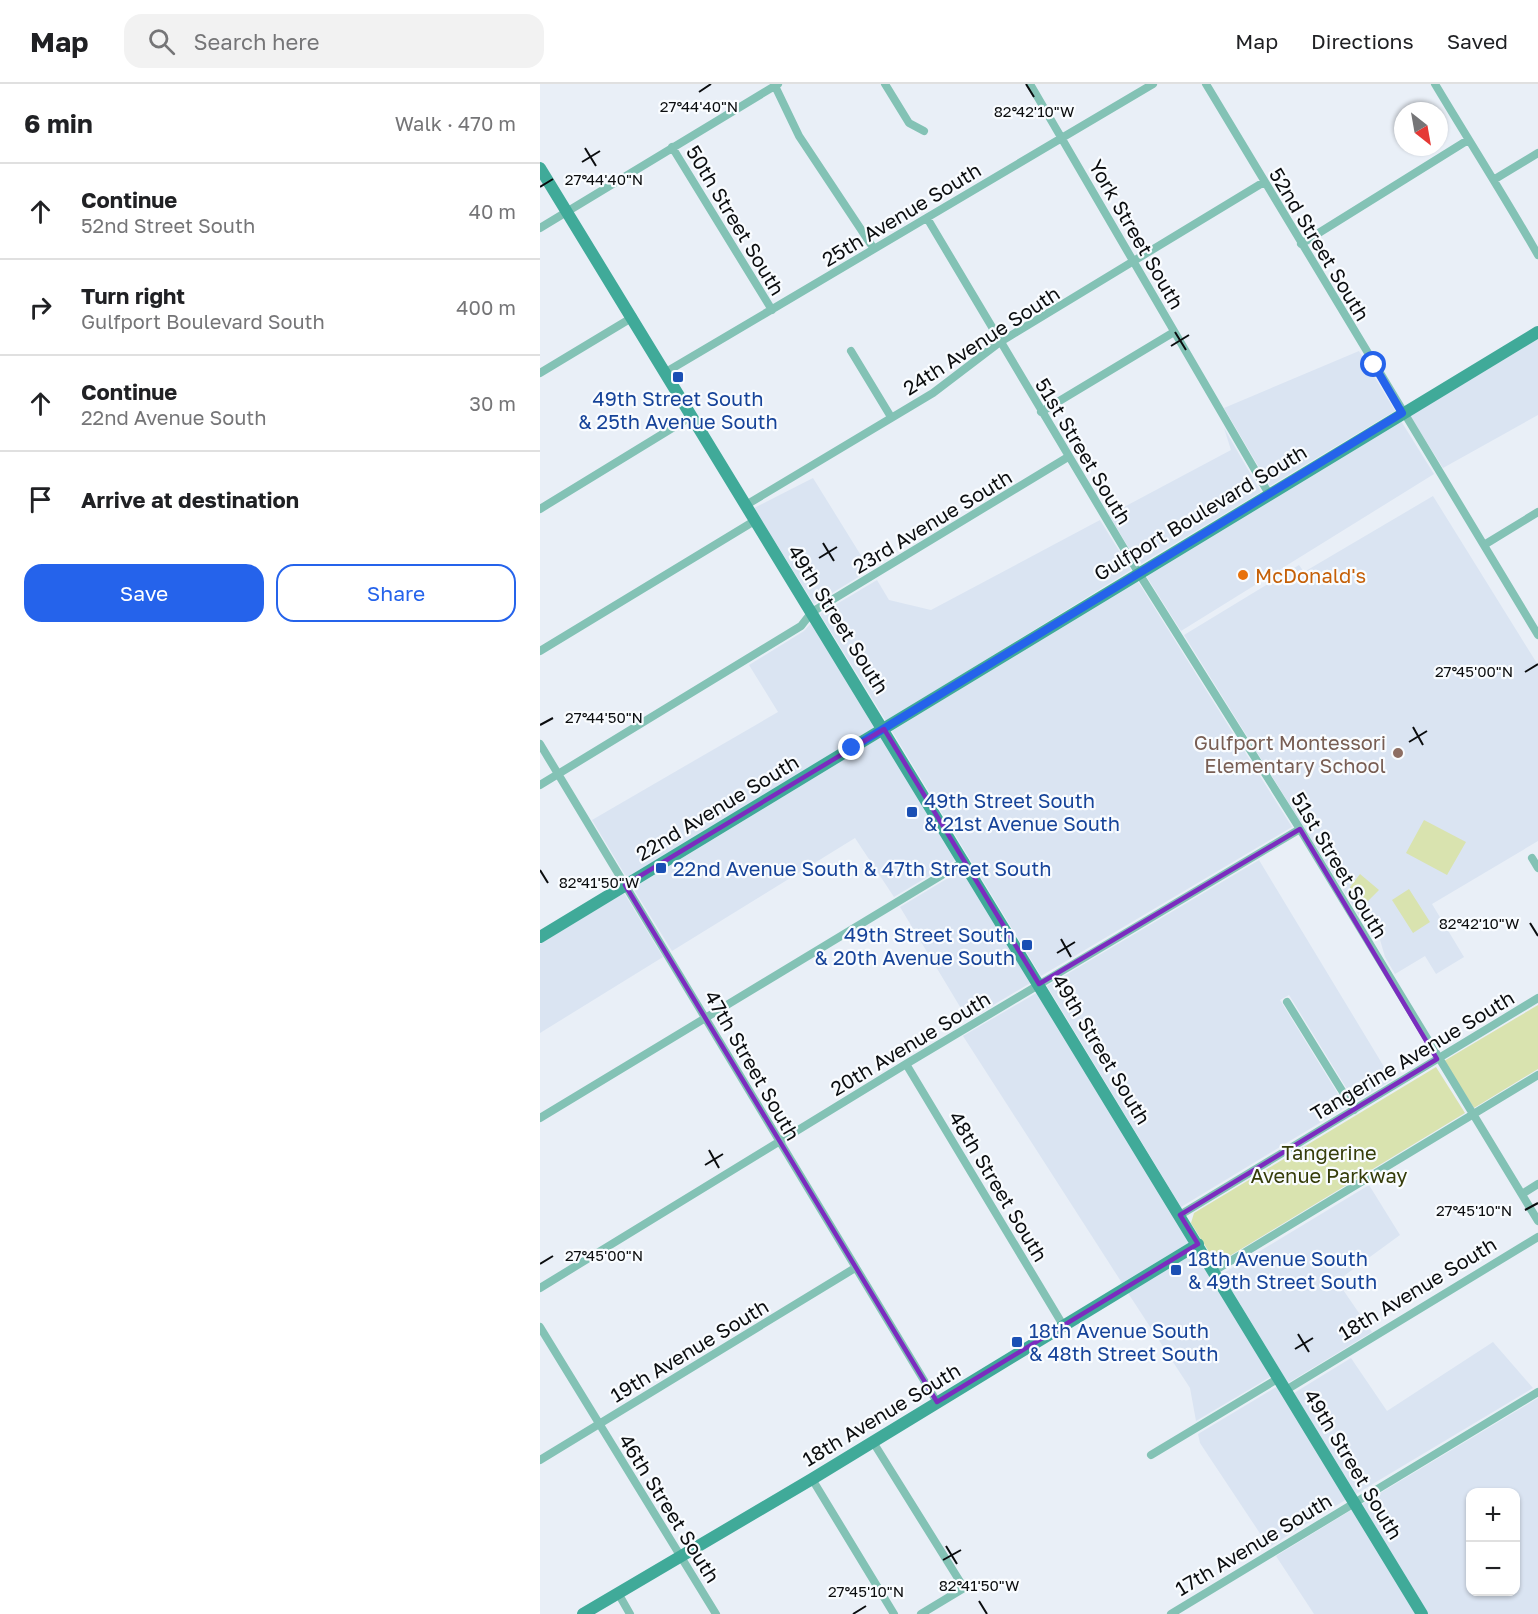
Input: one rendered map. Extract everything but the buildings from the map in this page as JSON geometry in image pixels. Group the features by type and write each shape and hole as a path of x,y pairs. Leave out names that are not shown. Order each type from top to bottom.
{"main road":[{"name":"49th Street South","path":"540,168 965,861 1422,1614"},
{"name":"Gulfport Boulevard South","path":"884,729 1138,572 1538,332"},
{"name":"22nd Avenue South","path":"540,937 884,729"},
{"name":"18th Avenue South","path":"583,1614 812,1479 1198,1244"}],"street":[{"path":"885,84 909,123 924,130"},
{"name":"York Street South","path":"1030,84 1269,494"},
{"name":"25th Avenue South","path":"666,372 1153,84"},
{"name":"52nd Street South","path":"1206,84 1402,413 1538,635"},
{"path":"1435,84 1468,140 1495,179 1538,255"},
{"path":"540,228 777,85 799,136 874,249"},
{"path":"1301,244 1468,140"},
{"name":"50th Street South","path":"672,147 772,310"},
{"path":"1495,179 1538,153"},
{"name":"24th Avenue South","path":"746,505 933,393 1000,342 1264,182"},
{"name":"51st Street South","path":"927,218 1138,572 1300,829 1437,1059 1538,1221"},
{"path":"540,373 633,317"},
{"path":"1041,412 1174,333"},
{"path":"851,351 891,417"},
{"path":"540,509 692,416"},
{"name":"23rd Avenue South","path":"540,785 801,626 812,612 1068,457"},
{"path":"1484,545 1538,512"},
{"path":"540,651 756,520"},
{"name":"47th Street South","path":"540,744 707,1017 778,1142 937,1402"},
{"name":"20th Avenue South","path":"540,1288 906,1064 1300,829"},
{"path":"1532,858 1538,868"},
{"path":"540,1118 965,861"},
{"name":"Tangerine Avenue South","path":"1180,1215 1538,998"},
{"path":"1287,1002 1354,1110"},
{"name":"48th Street South","path":"906,1064 1063,1325"},
{"path":"1214,1272 1538,1076"},
{"path":"1522,1194 1538,1184"},
{"name":"18th Avenue South","path":"1286,1390 1538,1237"},
{"name":"19th Avenue South","path":"540,1460 855,1268"},
{"name":"46th Street South","path":"540,1327 716,1614"},
{"path":"1151,1455 1279,1378"},
{"name":"17th Avenue South","path":"1171,1614 1538,1392"},
{"path":"873,1442 964,1588 921,1614"},
{"path":"812,1479 894,1614"},
{"path":"618,1593 630,1614"}],"highlighted area":[{"path":"884,729 1039,984 1300,829 1437,1059 1180,1215 1198,1244 937,1402 625,885"}],"shaded area":[{"path":"1538,339 1538,415 1443,468 1410,416"},
{"path":"1359,351 1395,411 1270,486 1224,408"},
{"path":"1401,421 1434,474 1181,631 1145,574"},
{"path":"1224,428 1261,492 1139,565 1109,515 1231,450"},
{"path":"813,478 870,570 814,604 754,508"},
{"name":"Gulfport Montessori Elementary School","path":"1433,496 1538,665 1538,841 1432,904 1464,957 1436,974 1425,956 1395,974 1385,957 1377,929 1361,919 1184,635 1299,565 1304,572"},
{"path":"1100,520 1131,570 886,721 820,614 877,580 889,600 931,610"},
{"path":"1137,580 1292,827 1041,976 892,731"},
{"path":"812,622 877,726 627,878 592,820 778,712 749,665 804,631"},
{"path":"883,736 957,859 894,897 855,838 672,951 633,888"},
{"path":"1259,860 1392,1080 1355,1102 1289,995 1280,1000 1346,1107 1181,1207 1047,986"},
{"path":"963,869 1032,982 968,1020 900,907"},
{"path":"624,893 663,957 540,1033 540,944"},
{"path":"1038,992 1190,1242 1122,1283 963,1036"},
{"path":"1369,1185 1400,1235 1337,1281 1372,1332 1288,1383 1222,1274"},
{"path":"1196,1252 1272,1376 1196,1421 1190,1388 1128,1293"},
{"path":"1493,1342 1533,1388 1356,1494 1294,1393 1351,1358 1387,1411"},
{"path":"1278,1386 1347,1499 1269,1547 1200,1443 1198,1434"},
{"path":"1538,1398 1538,1614 1428,1614 1362,1504"},
{"path":"1353,1509 1416,1614 1314,1614 1276,1556"}],"green space":[{"path":"1424,820 1466,842 1447,875 1406,853"},
{"path":"1360,874 1379,890 1366,903 1355,897 1350,887"},
{"path":"1409,889 1430,922 1413,933 1392,900"},
{"path":"1538,1005 1538,1069 1474,1108 1444,1061"},
{"name":"Tangerine Avenue Parkway","path":"1436,1067 1465,1113 1223,1260 1211,1255 1191,1223 1194,1213"}],"place":[{"name":"49th Street South & 25th Avenue South","path":"678,377"},
{"name":"McDonald's","path":"1243,575"},
{"name":"Gulfport Montessori Elementary School","path":"1398,753"},
{"name":"49th Street South & 21st Avenue South","path":"912,812"},
{"name":"22nd Avenue South & 47th Street South","path":"661,868"},
{"name":"49th Street South & 20th Avenue South","path":"1027,945"},
{"name":"18th Avenue South & 49th Street South","path":"1176,1270"},
{"name":"18th Avenue South & 48th Street South","path":"1017,1342"}],"route":[{"path":"852,748 1402,413 1374,365"}]}
